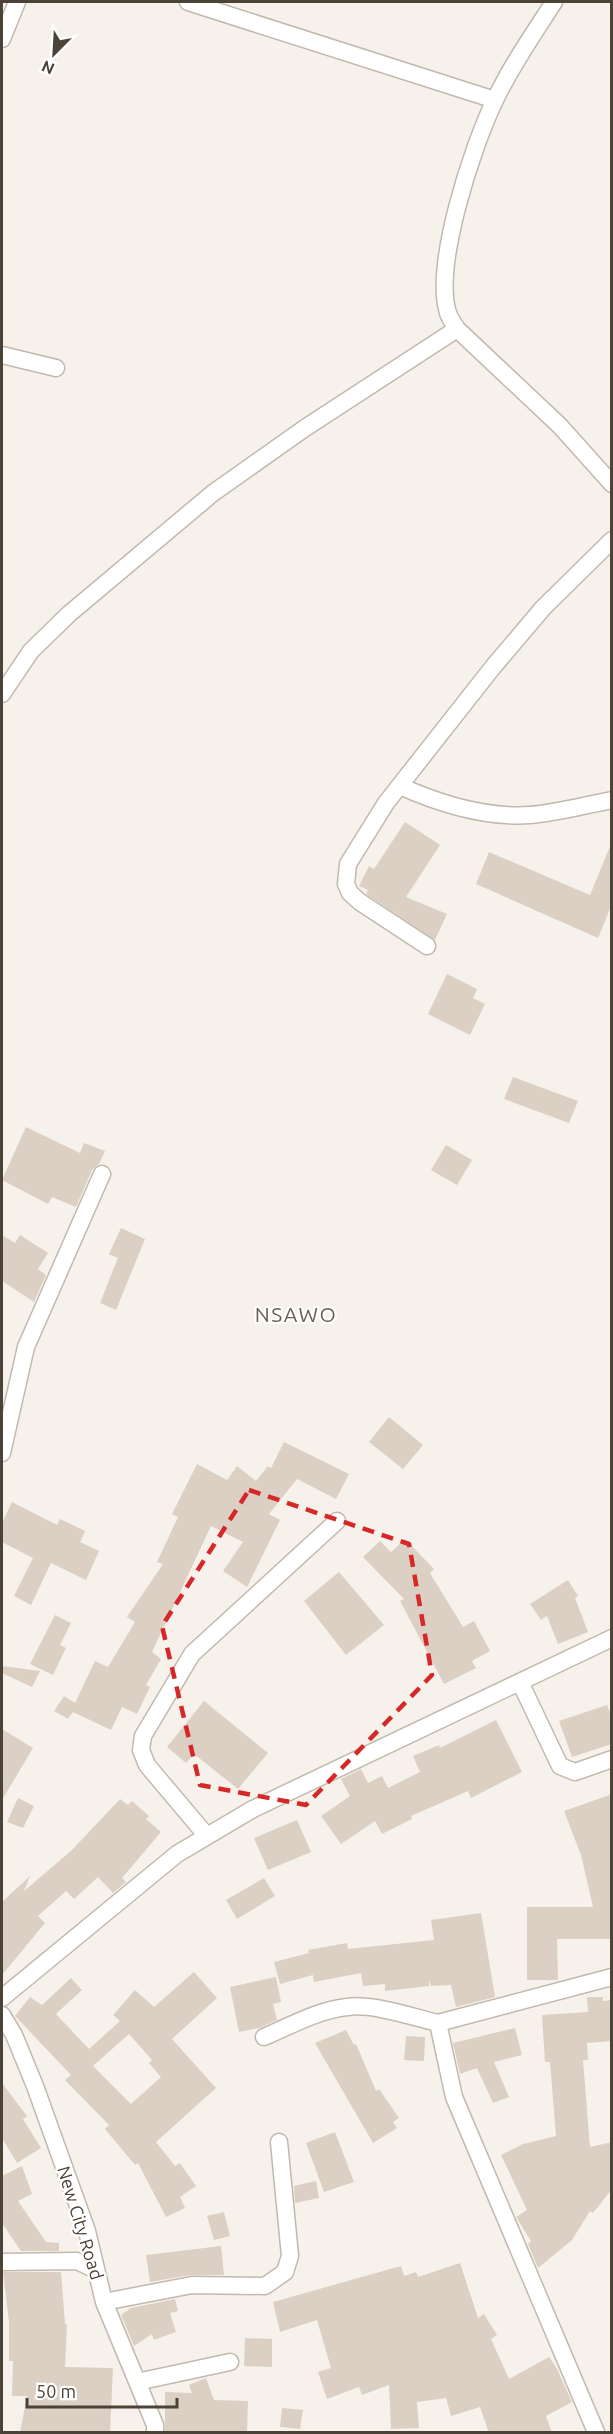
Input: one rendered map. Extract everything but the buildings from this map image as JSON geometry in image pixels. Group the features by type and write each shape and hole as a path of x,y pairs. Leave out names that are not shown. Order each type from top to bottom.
{"street":[{"path":"2,39 17,2"},
{"path":"188,2 495,100"},
{"path":"554,2 495,100 464,179 450,241 445,290 448,314 457,329 560,426 612,484"},
{"path":"2,694 12,683 31,651 69,614 213,493 305,428 457,329"},
{"path":"2,355 56,368"},
{"path":"427,946 350,893 346,884 348,864 400,786 543,608 612,540"},
{"path":"400,786 430,799 461,808 518,815 612,801"},
{"path":"2,1453 26,1347 102,1174"},
{"path":"206,1835 147,1765 141,1750 143,1736 192,1654 337,1521"},
{"path":"2,1998 177,1854 206,1835 253,1809 612,1638"},
{"path":"520,1682 560,1766 575,1772 612,1759"},
{"path":"264,2037 324,2012 349,2006 386,2011 438,2023 612,1977"},
{"name":"New City Road","path":"2,2015 14,2035 35,2086 87,2231 104,2302 155,2425 155,2433"},
{"path":"438,2023 454,2097 596,2433"},
{"path":"104,2302 192,2285 265,2286 285,2272 290,2256 279,2142"},
{"path":"2,2262 77,2261 96,2270"},
{"path":"137,2382 230,2362"}],"highlighted area":[{"path":"249,1490 409,1544 432,1675 306,1805 200,1785 162,1626"}],"district":[{"name":"NSAWO","path":"296,1315"}]}
